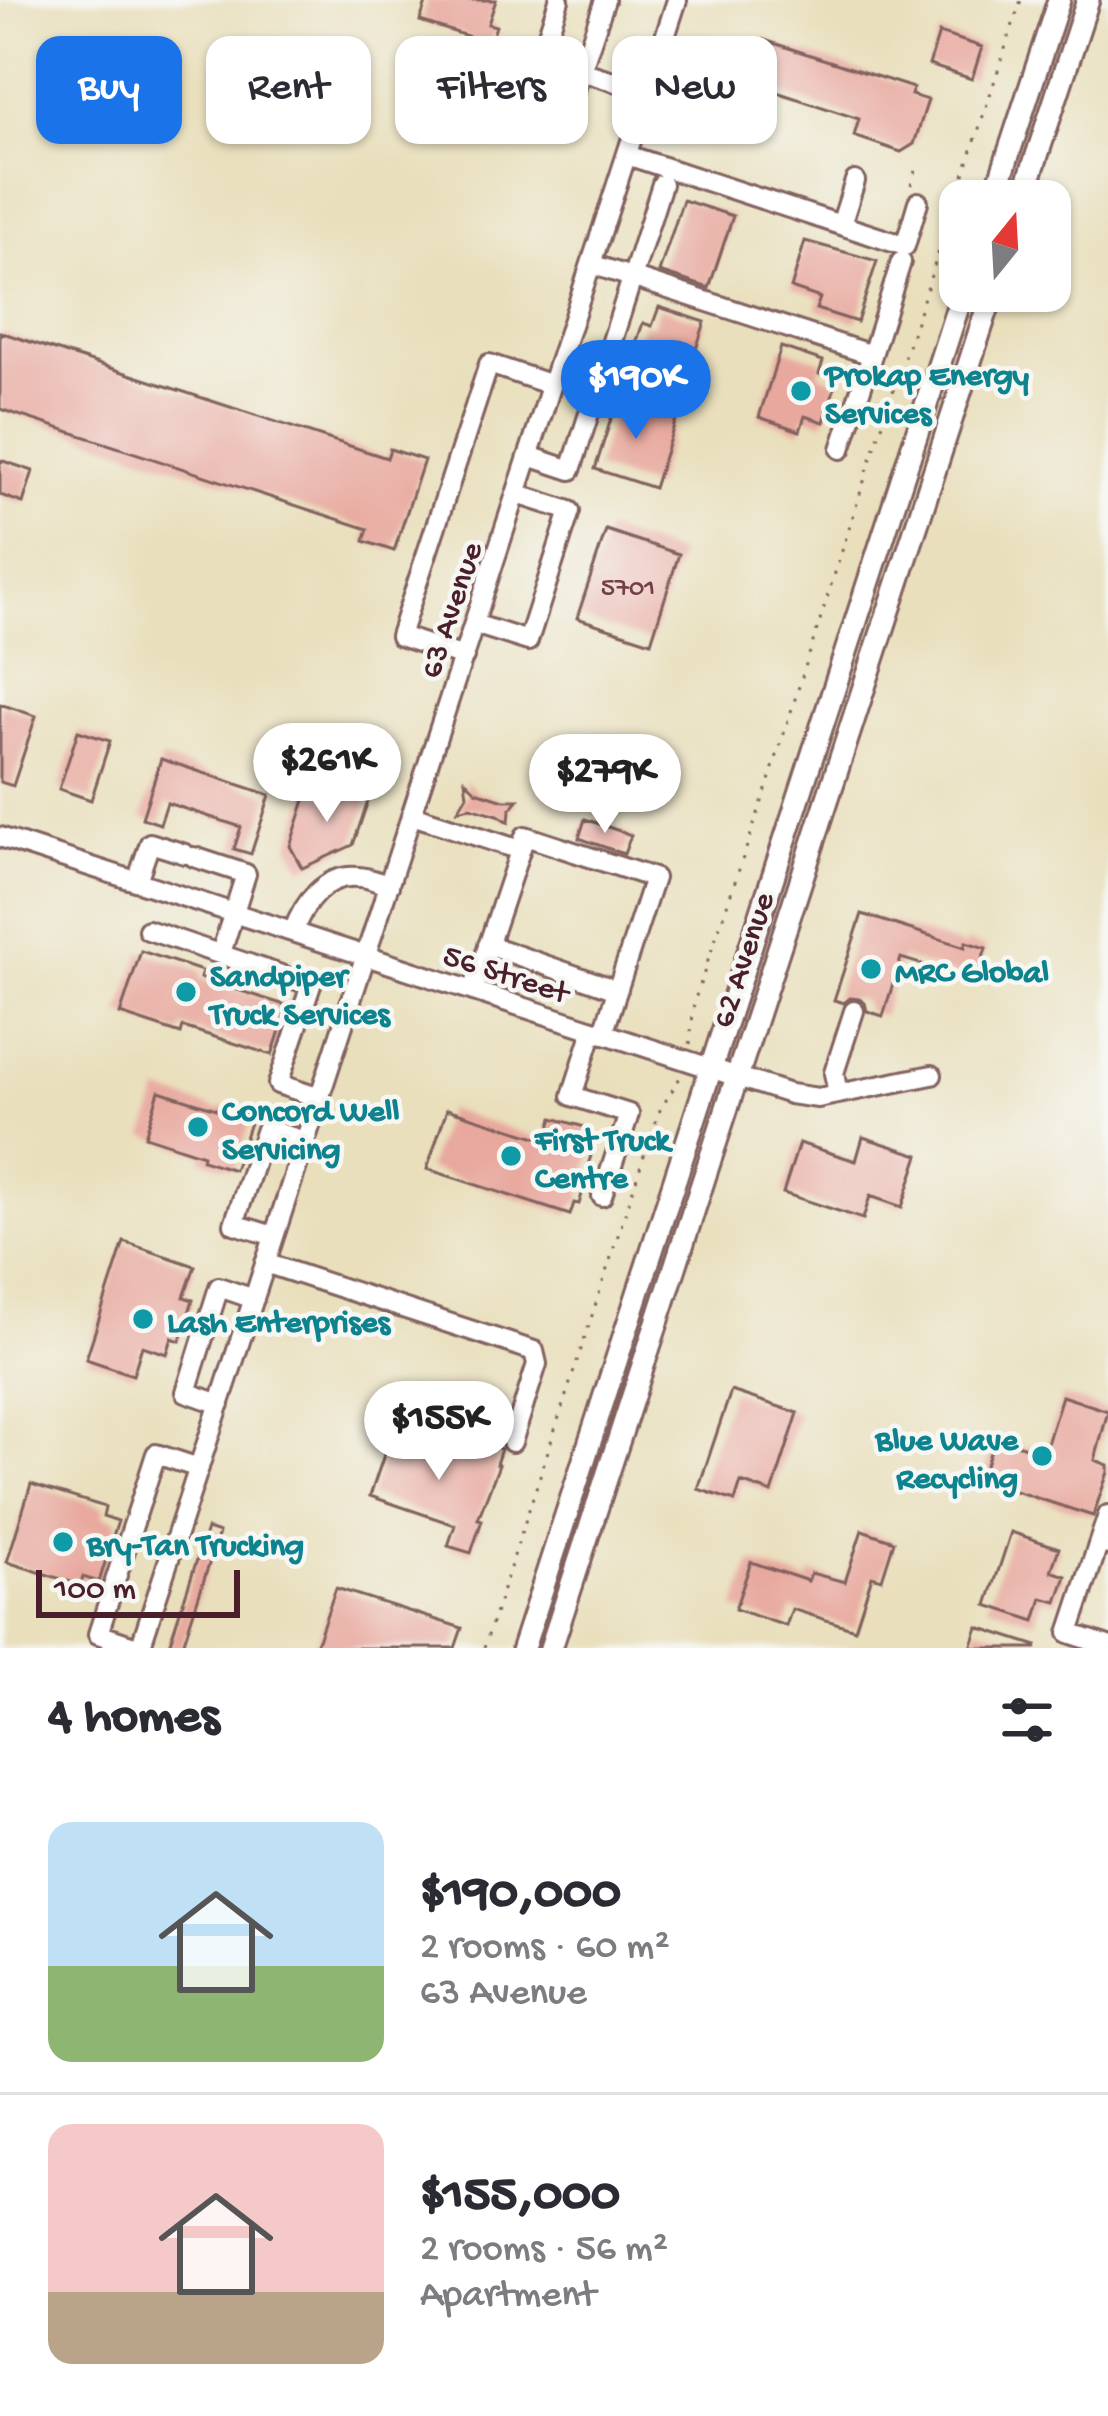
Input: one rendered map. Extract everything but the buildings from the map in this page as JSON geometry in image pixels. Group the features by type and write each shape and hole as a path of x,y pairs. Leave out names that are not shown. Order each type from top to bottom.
{"main road":[{"path":"1000,180 1059,0"},
{"path":"1029,180 1088,0"},
{"name":"62 Avenue","path":"523,1648 956,312"},
{"name":"62 Avenue","path":"550,1648 986,312"}],"street":[{"path":"547,36 559,0"},
{"path":"588,50 605,0"},
{"name":"63 Avenue","path":"665,36 677,0"},
{"name":"63 Avenue","path":"140,1648 630,144"},
{"path":"627,155 905,246 913,200"},
{"path":"841,225 855,181"},
{"path":"529,456 571,470 662,184"},
{"path":"842,448 902,262"},
{"path":"591,264 872,355"},
{"path":"464,657 400,636 489,364 599,381"},
{"path":"474,624 528,641 533,626 570,511 517,494"},
{"path":"412,815 520,850"},
{"path":"473,991 525,836 654,878 617,990 572,1096 629,1114 602,1196"},
{"name":"56 Street","path":"0,837 790,1094 818,1097 932,1075"},
{"path":"137,881 150,843 247,874 221,953"},
{"path":"293,932 302,907 333,881 357,876 389,886"},
{"path":"148,930 311,985 278,1084 320,1098"},
{"path":"488,945 617,990"},
{"path":"838,1094 834,1073 854,1011"},
{"path":"274,1236 234,1224 266,1129 305,1141"},
{"path":"265,1263 534,1351 537,1364 512,1442"},
{"path":"220,1404 185,1392 219,1287 254,1299"},
{"path":"140,1648 98,1634 156,1454 199,1468"},
{"path":"1108,1516 1104,1543 1069,1634 1108,1646"}],"path":[{"path":"691,1042 694,1002 769,784 1021,0"},
{"path":"913,200 917,164"},
{"path":"484,1648 650,1137 680,1078"}],"place":[{"name":"Prokap Energy Services","path":"801,391"},
{"name":"MRC Global","path":"871,969"},
{"name":"Sandpiper Truck Services","path":"186,992"},
{"name":"Concord Well Servicing","path":"198,1127"},
{"name":"First Truck Centre","path":"511,1156"},
{"name":"Lash Enterprises","path":"143,1319"},
{"name":"Blue Wave Recycling","path":"1042,1456"},
{"name":"Bry-Tan Trucking","path":"63,1542"}]}
